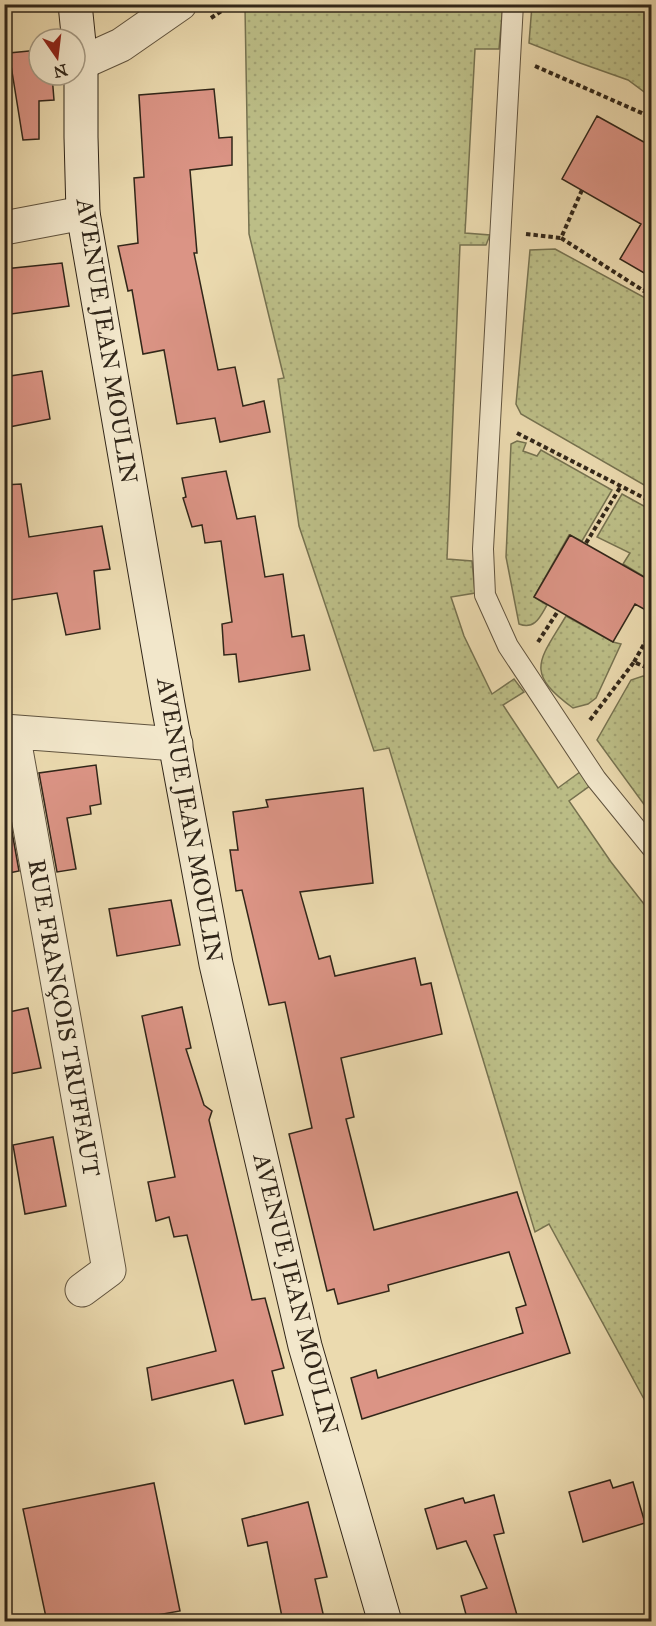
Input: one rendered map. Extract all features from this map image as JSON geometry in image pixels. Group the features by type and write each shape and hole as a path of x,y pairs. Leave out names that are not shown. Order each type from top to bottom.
{"main road":[{"name":"AVENUE JEAN MOULIN","path":"75,4 77,27"},
{"path":"87,60 121,45 180,4"},
{"name":"AVENUE JEAN MOULIN","path":"81,87 83,213 216,964 305,1346 385,1622"},
{"path":"4,228 83,213"},
{"path":"9,732 176,744"},
{"name":"RUE FRANÇOIS TRUFFAUT","path":"9,732 109,1270 82,1290"}],"lane":[{"path":"513,4 483,549 485,595 508,646 517,660 596,779 651,848"}],"path":[{"path":"510,56 644,114 651,120"},
{"path":"561,238 582,190"},
{"path":"501,231 561,238 644,291 651,281"},
{"path":"490,419 651,502"},
{"path":"586,543 621,486"},
{"path":"517,660 537,644 558,611"},
{"path":"572,743 634,662 651,630"},
{"path":"634,662 651,670"}],"green space":[{"path":"250,4 503,5 499,49 475,49 465,233 490,235 486,245 460,245 447,559 472,561 475,593 451,597 464,636 492,694 514,679 524,692 503,705 558,788 580,772 591,785 569,801 611,862 651,913 651,1412 549,1224 535,1232 389,748 374,751 299,526 278,379 284,378 249,234 245,8"},
{"path":"532,5 651,5 651,97 628,80 529,43"},
{"path":"555,249 647,299 651,293 651,489 521,414 516,404 530,250"},
{"path":"517,441 526,443 523,451 537,456 541,450 612,490 582,541 569,535 534,597 547,605 536,621 529,625 519,624 506,557 511,444"},
{"path":"622,494 651,510 651,573 648,579 623,564 630,553 597,537"},
{"path":"566,616 613,642 621,644 596,698 588,704 573,708 547,685 542,675 541,665 549,644"},
{"path":"643,676 651,680 651,814 597,740 631,680"}],"building":[{"path":"27,51 27,87 53,87 54,100 39,101 39,139 23,140 9,53"},
{"path":"214,89 219,138 232,137 232,165 190,170 197,253 194,253 218,370 235,367 243,406 264,401 270,432 220,442 215,418 177,424 164,350 143,354 132,290 128,291 118,246 138,243 134,178 144,177 139,95"},
{"path":"597,116 651,146 651,277 620,259 641,224 562,179"},
{"path":"62,263 69,306 4,315 4,269"},
{"path":"42,371 50,419 4,428 4,377"},
{"path":"226,471 237,519 255,516 265,577 283,574 292,637 304,635 310,670 239,682 236,654 224,655 222,624 232,622 221,541 205,543 202,525 192,527 183,498 186,497 182,478"},
{"path":"21,484 29,537 102,526 110,569 94,571 100,629 66,635 57,593 4,601 4,485"},
{"path":"570,535 651,581 651,613 635,604 613,642 534,597"},
{"path":"96,765 101,804 90,806 91,814 67,818 76,869 57,872 39,773"},
{"path":"363,788 373,883 300,892 319,959 330,956 335,976 415,958 421,985 431,983 442,1034 341,1058 354,1117 346,1119 374,1230 517,1192 570,1353 362,1419 351,1378 376,1370 378,1378 523,1333 516,1308 526,1305 509,1252 388,1285 389,1291 338,1304 334,1289 327,1291 289,1134 312,1128 285,1002 269,1005 242,890 236,891 230,850 238,850 233,812 268,807 266,800"},
{"path":"9,815 19,871 4,874 4,816"},
{"path":"171,900 180,945 117,956 109,909"},
{"path":"182,1007 191,1048 186,1049 204,1105 212,1111 209,1120 252,1300 265,1298 284,1368 272,1371 283,1415 245,1424 233,1380 152,1400 147,1368 216,1351 187,1235 174,1237 169,1217 156,1221 148,1182 175,1177 142,1016"},
{"path":"28,1008 41,1068 4,1075 4,1013"},
{"path":"53,1137 66,1206 25,1214 13,1145"},
{"path":"610,1480 613,1488 633,1482 645,1523 583,1542 569,1492"},
{"path":"154,1483 180,1611 118,1622 47,1622 23,1509"},
{"path":"494,1495 504,1533 494,1535 519,1622 468,1622 461,1596 487,1588 466,1541 437,1549 425,1509 463,1498 465,1503"},
{"path":"308,1502 327,1577 315,1579 325,1622 283,1622 267,1542 248,1546 242,1519"}]}
